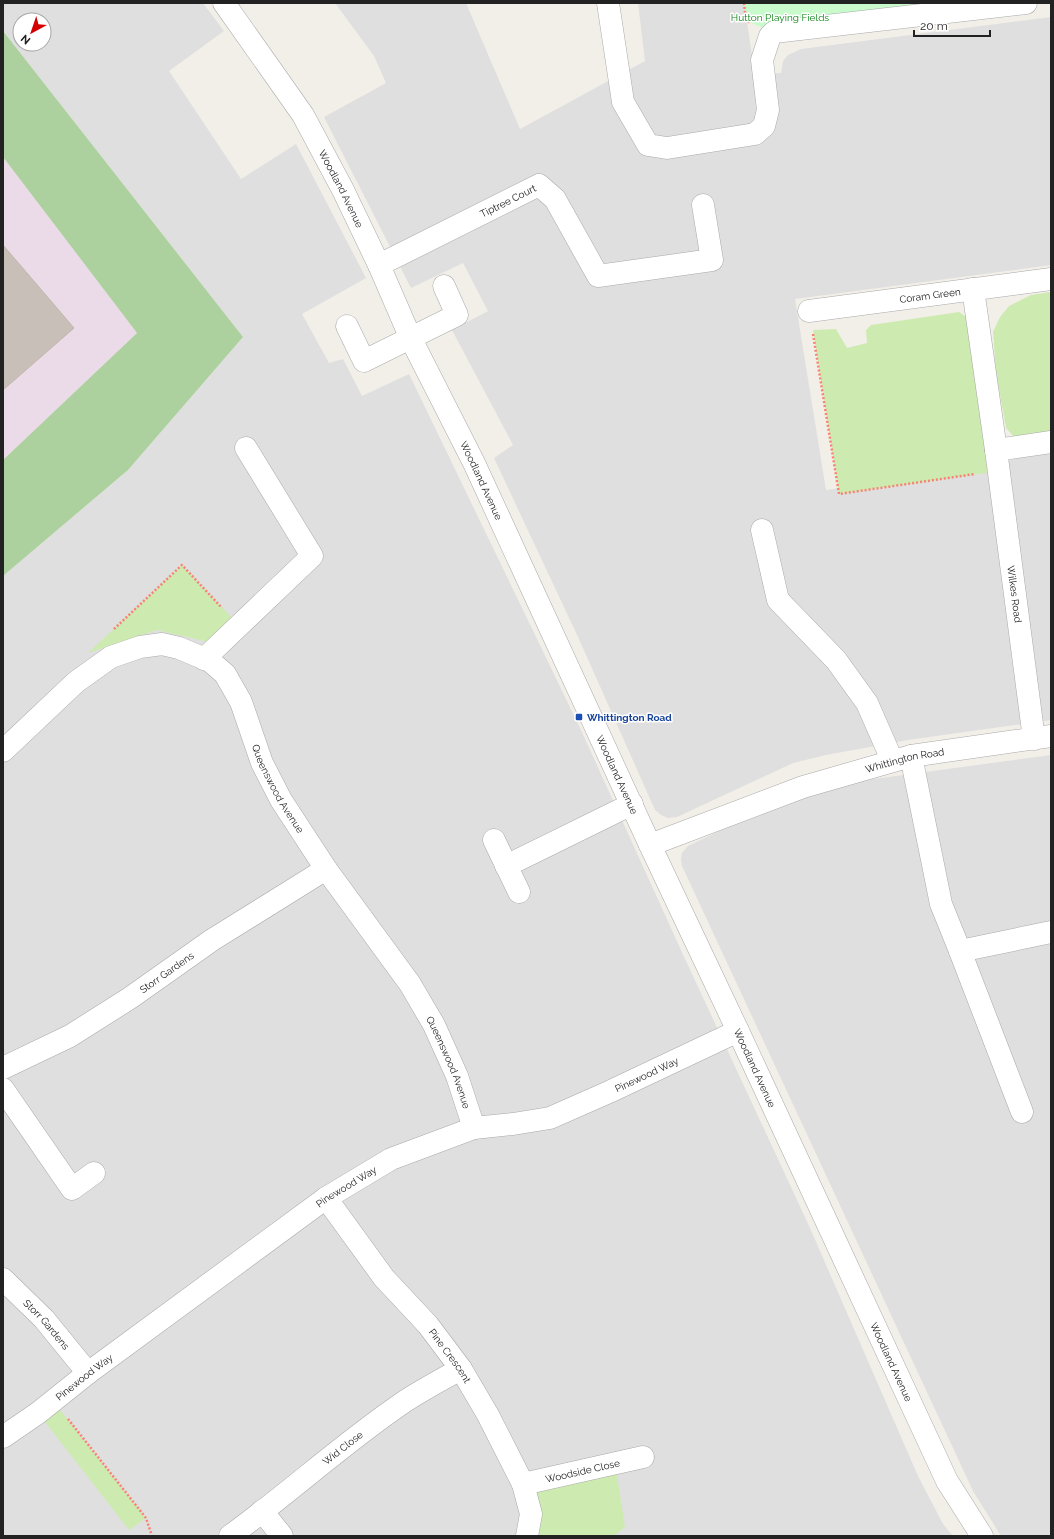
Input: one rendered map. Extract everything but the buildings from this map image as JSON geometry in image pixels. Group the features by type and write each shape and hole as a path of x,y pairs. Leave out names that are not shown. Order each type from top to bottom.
{"street":[{"name":"Woodland Avenue","path":"224,3 303,115 343,190 379,265 410,339 474,463 947,1481 982,1536"},
{"path":"608,3 622,102 648,145 667,148 755,134 764,126 768,110 762,60 770,36 774,32 1026,3"},
{"name":"Tiptree Court","path":"379,265 539,185 555,199 598,276 712,260 703,205"},
{"name":"Coram Green","path":"809,311 1051,279"},
{"path":"347,326 364,361 457,315 444,286"},
{"name":"Wilkes Road","path":"973,289 997,460 1042,738"},
{"path":"997,460 1051,442"},
{"path":"204,659 312,556 246,448"},
{"path":"762,530 778,600 836,660 867,703 902,758 941,904 1022,1112"},
{"name":"Queenswood Avenue","path":"3,751 76,682 111,657 140,647 162,644 179,648 210,661 225,674 241,702 265,769 281,800 326,869 410,984 434,1025 457,1076 474,1128"},
{"name":"Whittington Road","path":"650,844 803,787 902,758 1042,738"},
{"path":"506,866 632,804"},
{"path":"494,840 519,892"},
{"name":"Storr Gardens","path":"3,1073 70,1036 130,998 212,940 326,869"},
{"path":"960,951 1051,932"},
{"name":"Pinewood Way","path":"3,1437 326,1198 391,1159 474,1128 550,1118 738,1031"},
{"path":"3,1073 72,1189 94,1174"},
{"name":"Pine Crescent","path":"326,1198 384,1278 428,1326 461,1368 488,1415 523,1484 531,1514 527,1536"},
{"name":"Storr Gardens","path":"3,1279 44,1319 88,1373"},
{"name":"Wid Close","path":"230,1536 320,1464 402,1404 461,1368"},
{"name":"Woodside Close","path":"523,1484 643,1456"},
{"path":"262,1511 282,1536"}],"path":[{"path":"809,311 839,494 993,472 997,460"},
{"path":"110,632 182,564 239,625"},
{"path":"53,1401 146,1518 152,1536"}],"shaded area":[{"path":"3,3 203,3 224,31 169,71 241,179 296,144 366,278 302,314 329,363 343,359 362,396 409,374 581,730 810,1228 918,1476 943,1524 953,1536 3,1536 3,576 128,470 243,337 19,52 52,52 52,12 12,12 12,42 3,31"},
{"path":"335,3 466,3 520,129 645,61 638,3 744,3 755,75 781,73 783,61 788,55 801,49 1051,17 1051,265 795,299 826,490 977,469 1030,455 1051,453 1051,720 908,740 826,755 793,763 677,817 668,818 655,810 578,637 494,458 513,445 452,330 488,311 463,263 411,288 324,117 386,83 374,56"},
{"path":"3,157 137,333 3,460"},
{"path":"1051,755 1051,1536 1001,1536 973,1491 682,866 681,859 682,853 688,846 763,810 844,783"}],"green space":[{"name":"Hutton Playing Fields","path":"744,3 1026,3 774,32 746,21"},
{"path":"3,31 12,42 12,52 19,52 243,337 128,470 3,576 3,460 137,333 3,157"},
{"path":"1051,292 1051,442 1015,438 1006,428 996,373 993,332 1000,317 1009,306 1031,295"},
{"path":"959,312 972,321 993,472 839,494 813,330 836,329 847,348 867,343 866,330 871,325"},
{"path":"182,565 233,619 208,642 157,630 88,653"},
{"path":"53,1401 146,1518 129,1530 38,1413"},
{"path":"615,1463 625,1527 614,1536 527,1536 523,1484"}],"place":[{"name":"Whittington Road","path":"579,717"}]}
